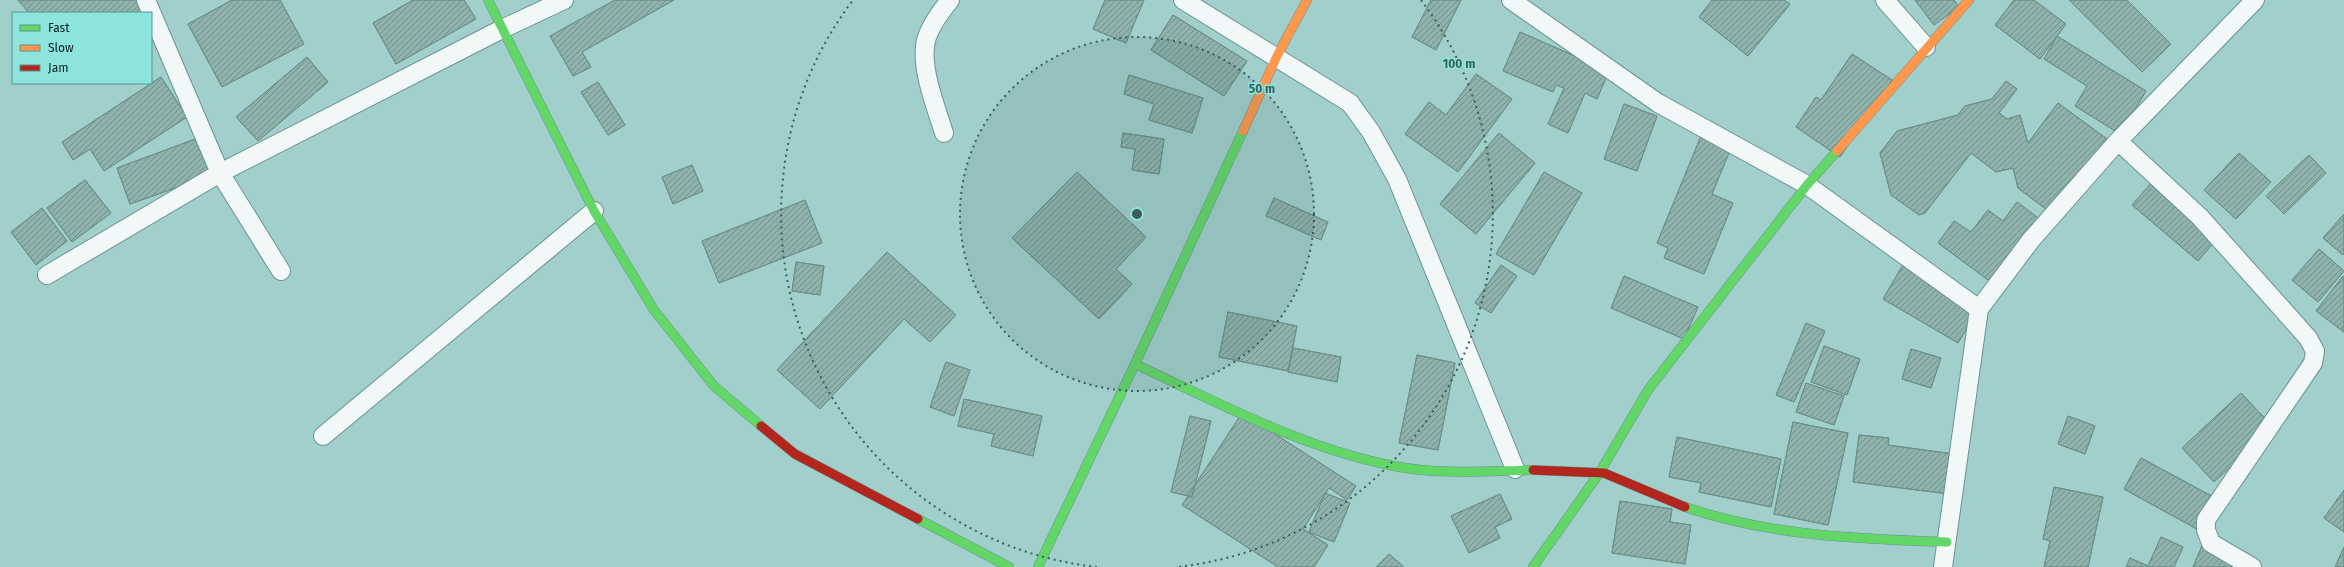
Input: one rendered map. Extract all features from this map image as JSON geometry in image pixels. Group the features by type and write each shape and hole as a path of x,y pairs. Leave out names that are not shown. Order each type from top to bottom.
{"street":[{"path":"146,0 151,12"},
{"path":"488,0 594,211 654,310 714,386 796,454 1009,567"},
{"path":"47,275 220,173 502,29 564,0"},
{"path":"944,133 925,66 927,38 939,14 950,0"},
{"path":"1183,0 1277,56 1350,103 1372,132 1397,179 1515,469"},
{"path":"1038,567 1135,364 1277,56 1306,0"},
{"path":"1511,0 1658,103 1807,185 1979,309"},
{"path":"1885,0 1926,47"},
{"path":"1533,567 1600,472 1648,390 1807,185 1968,0"},
{"path":"1943,567 1979,309 2031,240 2118,141 2256,0"},
{"path":"152,14 220,173 281,271"},
{"path":"2118,141 2200,217 2308,338 2315,351 2313,363 2206,520 2206,530 2211,543 2252,567"},
{"path":"323,436 594,211"},
{"path":"1135,364 1304,440 1368,461 1431,471 1515,469 1600,472 1668,502 1722,518 1776,531 1816,536 1947,542"}],"building":[{"path":"18,0 150,0 136,12 28,12"},
{"path":"18,0 150,0 136,12 28,12"},
{"path":"232,0 280,0 304,44 222,87 188,24"},
{"path":"232,0 280,0 304,44 222,87 188,24"},
{"path":"413,0 464,0 476,19 396,64 373,23"},
{"path":"413,0 464,0 476,19 396,64 373,23"},
{"path":"615,0 674,0 582,52 591,67 573,76 550,36"},
{"path":"615,0 674,0 582,52 591,67 573,76 550,36"},
{"path":"1105,0 1144,0 1126,43 1093,29"},
{"path":"1105,0 1144,0 1126,43 1093,29"},
{"path":"1431,0 1461,0 1436,50 1412,37"},
{"path":"1431,0 1461,0 1436,50 1412,37"},
{"path":"1712,0 1784,0 1790,4 1748,56 1699,17"},
{"path":"1712,0 1784,0 1790,4 1748,56 1699,17"},
{"path":"1915,0 1954,0 1959,7 1934,25"},
{"path":"1915,0 1954,0 1959,7 1934,25"},
{"path":"2014,0 2034,0 2066,24 2040,59 1995,25"},
{"path":"2014,0 2034,0 2066,24 2040,59 1995,25"},
{"path":"2069,0 2127,0 2171,44 2142,72"},
{"path":"2069,0 2127,0 2171,44 2142,72"},
{"path":"1173,15 1247,61 1224,96 1151,50"},
{"path":"1173,15 1247,61 1224,96 1151,50"},
{"path":"1520,32 1609,71 1597,99 1585,93 1568,133 1548,124 1564,88 1556,85 1553,92 1503,71"},
{"path":"1520,32 1609,71 1597,99 1585,93 1568,133 1548,124 1564,88 1556,85 1553,92 1503,71"},
{"path":"2057,36 2146,91 2120,134 2075,106 2087,86 2044,59"},
{"path":"2057,36 2146,91 2120,134 2075,106 2087,86 2044,59"},
{"path":"1852,54 1892,80 1840,157 1796,127 1816,97 1821,100"},
{"path":"1852,54 1892,80 1840,157 1796,127 1816,97 1821,100"},
{"path":"307,57 328,82 258,141 236,117"},
{"path":"307,57 328,82 258,141 236,117"},
{"path":"1476,74 1512,99 1458,172 1405,134 1429,102 1446,115"},
{"path":"1476,74 1512,99 1458,172 1405,134 1429,102 1446,115"},
{"path":"1129,75 1203,98 1192,133 1149,120 1154,104 1124,94"},
{"path":"1129,75 1203,98 1192,133 1149,120 1154,104 1124,94"},
{"path":"161,77 187,117 104,171 90,149 73,160 62,142"},
{"path":"161,77 187,117 104,171 90,149 73,160 62,142"},
{"path":"2006,81 2017,89 1999,113 2007,119 2020,115 2028,143 2058,103 2107,139 2051,213 2018,188 2013,168 1996,172 1971,153 1925,213 1919,215 1891,195 1880,153 1897,131 1958,115 1965,106 1992,99"},
{"path":"2006,81 2017,89 1999,113 2007,119 2020,115 2028,143 2058,103 2107,139 2051,213 2018,188 2013,168 1996,172 1971,153 1925,213 1919,215 1891,195 1880,153 1897,131 1958,115 1965,106 1992,99"},
{"path":"598,82 625,125 608,135 581,92"},
{"path":"598,82 625,125 608,135 581,92"},
{"path":"1624,104 1657,116 1637,171 1604,159"},
{"path":"1624,104 1657,116 1637,171 1604,159"},
{"path":"1123,133 1164,139 1159,174 1132,170 1135,149 1121,147"},
{"path":"1123,133 1164,139 1159,174 1132,170 1135,149 1121,147"},
{"path":"1499,133 1535,163 1476,234 1440,204"},
{"path":"1499,133 1535,163 1476,234 1440,204"},
{"path":"1701,136 1731,148 1712,194 1733,203 1704,274 1664,258 1668,248 1657,243"},
{"path":"1701,136 1731,148 1712,194 1733,203 1704,274 1664,258 1668,248 1657,243"},
{"path":"198,138 212,175 130,204 117,168"},
{"path":"198,138 212,175 130,204 117,168"},
{"path":"2239,153 2271,182 2236,219 2204,190"},
{"path":"2239,153 2271,182 2236,219 2204,190"},
{"path":"2309,155 2326,173 2284,214 2266,196"},
{"path":"2309,155 2326,173 2284,214 2266,196"},
{"path":"692,165 703,191 673,204 662,177"},
{"path":"692,165 703,191 673,204 662,177"},
{"path":"1077,172 1146,237 1116,269 1132,284 1099,319 1012,238"},
{"path":"1077,172 1146,237 1116,269 1132,284 1099,319 1012,238"},
{"path":"1544,172 1582,193 1534,275 1496,254"},
{"path":"1544,172 1582,193 1534,275 1496,254"},
{"path":"85,180 111,213 72,242 47,208"},
{"path":"85,180 111,213 72,242 47,208"},
{"path":"2154,180 2220,235 2198,261 2132,205"},
{"path":"2154,180 2220,235 2198,261 2132,205"},
{"path":"1274,198 1328,222 1321,240 1266,216"},
{"path":"1274,198 1328,222 1321,240 1266,216"},
{"path":"805,200 822,243 719,283 702,241"},
{"path":"805,200 822,243 719,283 702,241"},
{"path":"2017,202 2046,224 1999,288 1938,243 1954,221 1971,232 1988,210 2003,221"},
{"path":"2017,202 2046,224 1999,288 1938,243 1954,221 1971,232 1988,210 2003,221"},
{"path":"42,208 67,241 36,265 11,232"},
{"path":"42,208 67,241 36,265 11,232"},
{"path":"2344,214 2344,254 2343,255 2323,238"},
{"path":"2344,214 2344,254 2343,255 2323,238"},
{"path":"2319,249 2344,271 2318,302 2292,280"},
{"path":"2319,249 2344,271 2318,302 2292,280"},
{"path":"887,252 956,315 930,342 904,319 820,409 777,370"},
{"path":"887,252 956,315 930,342 904,319 820,409 777,370"},
{"path":"796,262 824,266 820,295 792,291"},
{"path":"796,262 824,266 820,295 792,291"},
{"path":"1904,263 1979,308 1958,343 1883,299"},
{"path":"1904,263 1979,308 1958,343 1883,299"},
{"path":"1501,265 1517,276 1491,313 1475,303"},
{"path":"1501,265 1517,276 1491,313 1475,303"},
{"path":"1624,276 1698,307 1684,339 1611,308"},
{"path":"1624,276 1698,307 1684,339 1611,308"},
{"path":"2343,276 2344,277 2344,332 2316,311"},
{"path":"2343,276 2344,277 2344,332 2316,311"},
{"path":"1228,312 1297,326 1288,371 1219,357"},
{"path":"1228,312 1297,326 1288,371 1219,357"},
{"path":"1806,323 1825,331 1794,402 1776,395"},
{"path":"1806,323 1825,331 1794,402 1776,395"},
{"path":"1824,346 1860,359 1847,395 1811,382"},
{"path":"1824,346 1860,359 1847,395 1811,382"},
{"path":"1293,348 1341,357 1337,382 1288,372"},
{"path":"1293,348 1341,357 1337,382 1288,372"},
{"path":"1911,349 1941,358 1931,388 1902,379"},
{"path":"1911,349 1941,358 1931,388 1902,379"},
{"path":"1417,355 1455,363 1438,450 1399,443"},
{"path":"1417,355 1455,363 1438,450 1399,443"},
{"path":"946,362 970,370 954,416 930,407"},
{"path":"946,362 970,370 954,416 930,407"},
{"path":"1806,383 1844,396 1834,425 1796,412"},
{"path":"1806,383 1844,396 1834,425 1796,412"},
{"path":"2241,393 2273,427 2214,482 2182,448"},
{"path":"2241,393 2273,427 2214,482 2182,448"},
{"path":"964,399 1042,416 1033,456 991,446 994,434 958,426"},
{"path":"964,399 1042,416 1033,456 991,446 994,434 958,426"},
{"path":"1242,413 1356,486 1347,500 1329,488 1303,529 1328,545 1314,567 1278,567 1182,505"},
{"path":"1242,413 1356,486 1347,500 1329,488 1303,529 1328,545 1314,567 1278,567 1182,505"},
{"path":"1190,416 1211,421 1192,497 1171,492"},
{"path":"1190,416 1211,421 1192,497 1171,492"},
{"path":"2068,416 2095,426 2085,454 2058,444"},
{"path":"2068,416 2095,426 2085,454 2058,444"},
{"path":"1793,422 1848,433 1828,525 1774,514"},
{"path":"1793,422 1848,433 1828,525 1774,514"},
{"path":"1859,435 1889,438 1888,445 1954,454 1949,494 1853,482"},
{"path":"1859,435 1889,438 1888,445 1954,454 1949,494 1853,482"},
{"path":"1677,437 1781,459 1771,507 1699,492 1701,483 1669,477"},
{"path":"1677,437 1781,459 1771,507 1699,492 1701,483 1669,477"},
{"path":"2141,458 2221,501 2204,533 2124,489"},
{"path":"2141,458 2221,501 2204,533 2124,489"},
{"path":"2054,487 2103,497 2088,567 2044,567 2050,541 2043,539"},
{"path":"2054,487 2103,497 2088,567 2044,567 2050,541 2043,539"},
{"path":"2344,490 2344,532 2324,518"},
{"path":"2344,490 2344,532 2324,518"},
{"path":"1325,493 1350,503 1334,542 1309,532"},
{"path":"1325,493 1350,503 1334,542 1309,532"},
{"path":"1500,494 1512,519 1495,527 1500,538 1469,553 1451,516"},
{"path":"1500,494 1512,519 1495,527 1500,538 1469,553 1451,516"},
{"path":"1620,501 1672,509 1670,522 1691,525 1685,564 1612,553"},
{"path":"1620,501 1672,509 1670,522 1691,525 1685,564 1612,553"},
{"path":"2161,537 2183,547 2174,567 2126,567 2130,558 2148,566"},
{"path":"2161,537 2183,547 2174,567 2126,567 2130,558 2148,566"},
{"path":"2202,546 2234,560 2231,567 2193,567"},
{"path":"2202,546 2234,560 2231,567 2193,567"},
{"path":"2344,547 2344,567 2335,567"},
{"path":"2344,547 2344,567 2335,567"},
{"path":"1389,554 1404,567 1376,567"},
{"path":"1389,554 1404,567 1376,567"}],"traffic: fast":[{"path":"488,0 594,211 654,310 714,386 761,426"},
{"path":"1038,567 1135,364 1243,131"},
{"path":"1533,567 1600,472 1648,390 1807,185 1837,151"},
{"path":"1135,364 1262,423 1327,448 1360,458 1394,466 1428,471 1463,472 1533,470"},
{"path":"1685,507 1717,517 1782,530 1847,537 1947,542"},
{"path":"918,519 1009,567"}],"traffic: slow":[{"path":"1243,131 1277,56 1307,0"},
{"path":"1837,151 1969,0"}],"traffic: jam":[{"path":"761,426 795,454 918,519"},
{"path":"1533,470 1604,473 1685,507"}]}
